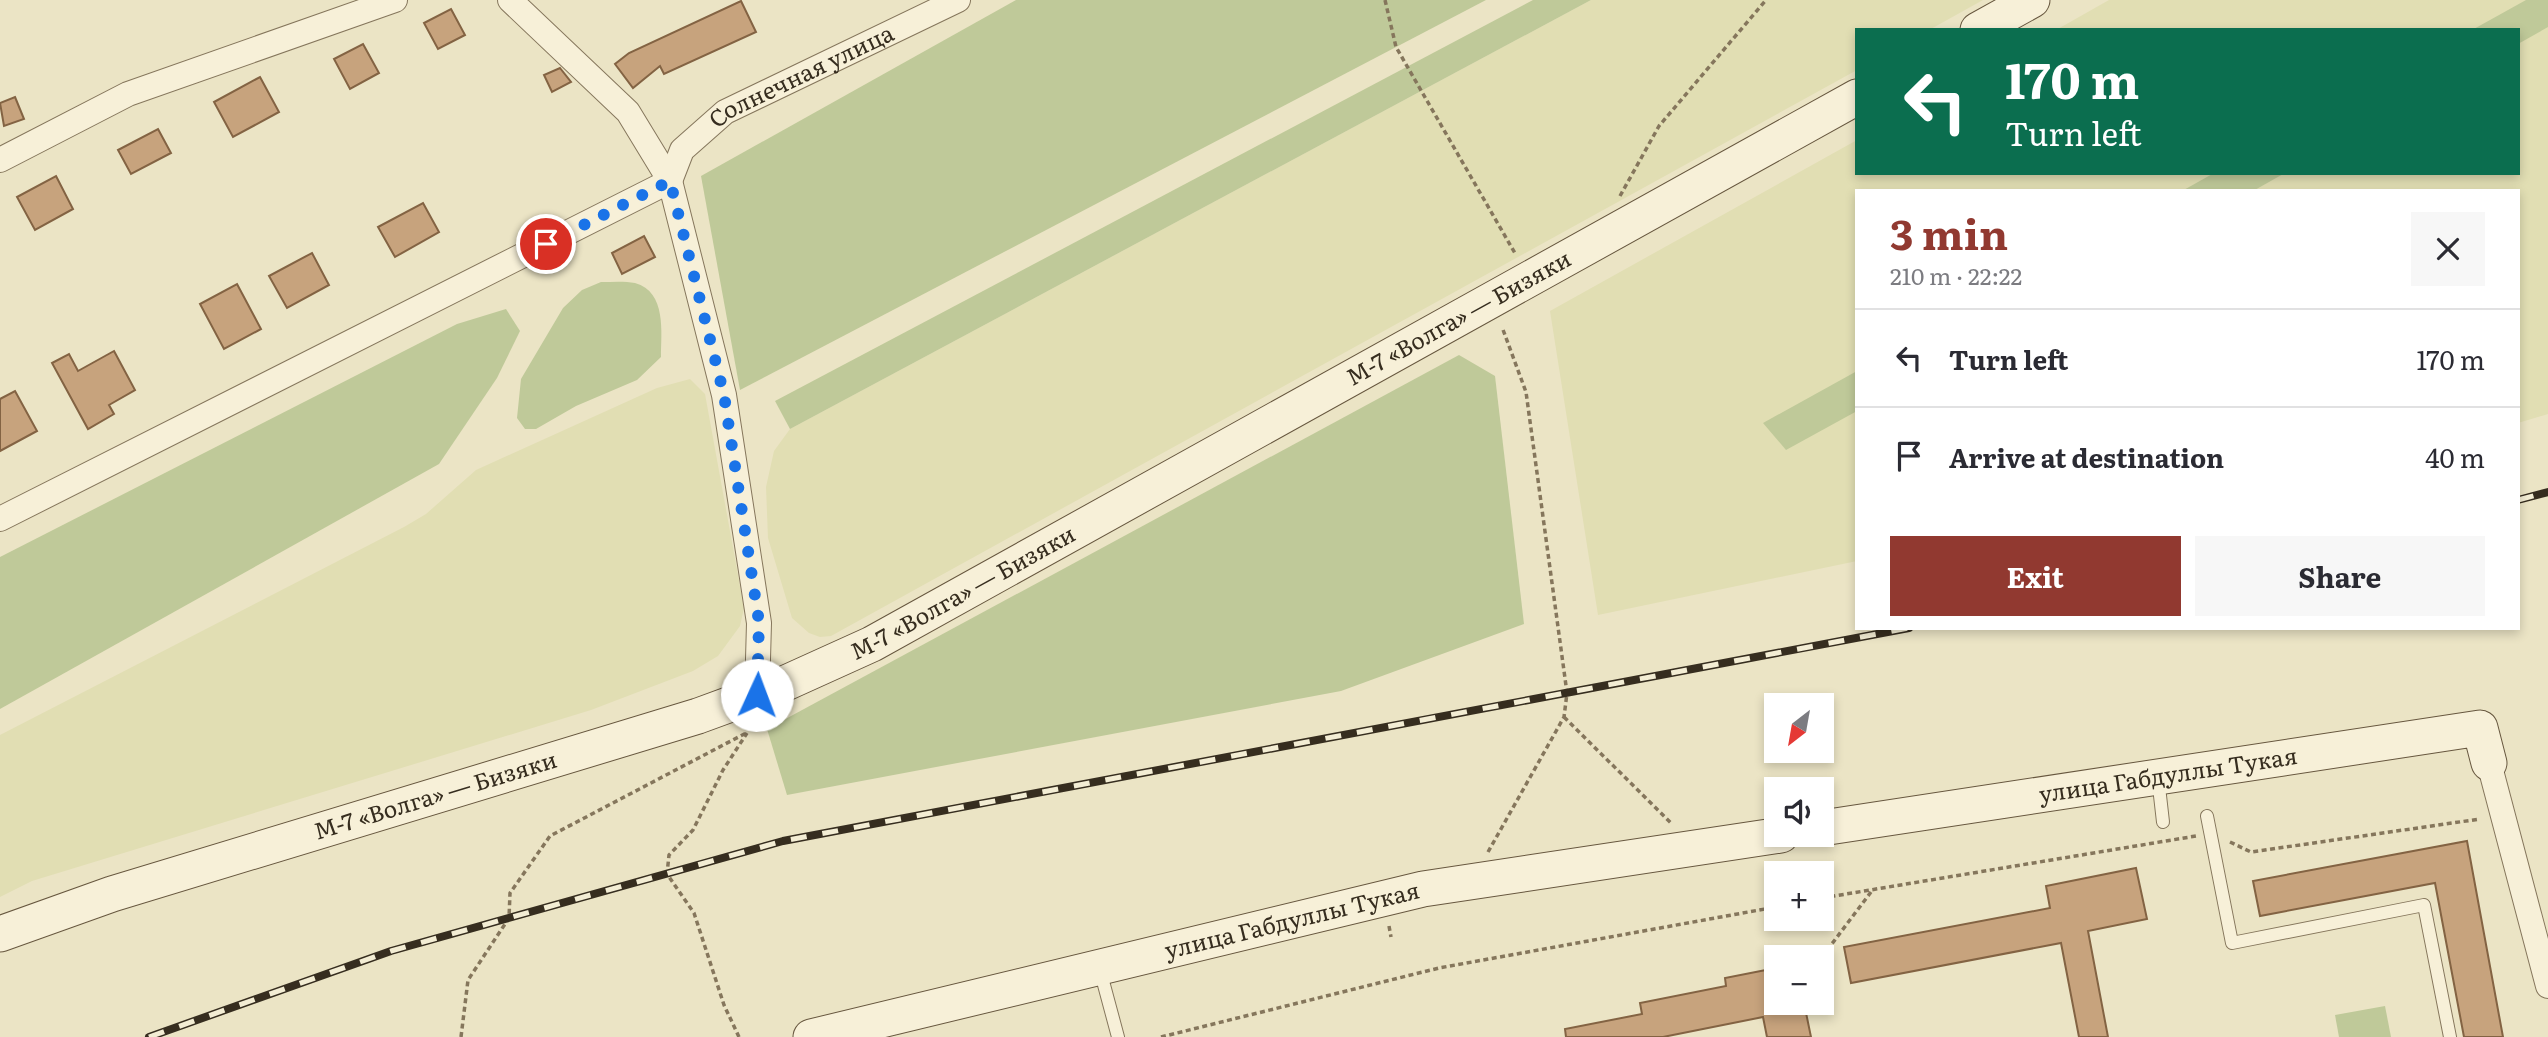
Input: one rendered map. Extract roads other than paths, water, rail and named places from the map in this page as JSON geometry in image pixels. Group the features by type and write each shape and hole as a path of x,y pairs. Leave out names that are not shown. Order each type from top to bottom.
{"main road":[{"path":"1982,28 2032,0"},
{"name":"М-7 «Волга» — Бизяки","path":"0,934 112,894 747,709 872,643 1855,98"},
{"name":"улица Габдуллы Тукая","path":"1834,826 2480,728 2489,763"},
{"name":"улица Габдуллы Тукая","path":"811,1037 1423,889 1764,838"}],"street":[{"path":"0,160 128,94 395,0"},
{"path":"510,0 628,111 670,181 724,395 759,622 747,709"},
{"name":"Солнечная улица","path":"670,181 682,150 725,112 958,0"},
{"path":"0,519 670,181"},
{"path":"2489,763 2548,986"}],"lane":[{"path":"2158,777 2162,822"},
{"path":"2207,816 2232,943 2424,905 2450,1037"},
{"path":"1100,967 1118,1037"}],"railway":[{"path":"2520,499 2548,492"},
{"path":"149,1037 391,951 783,841 1898,630"}]}
